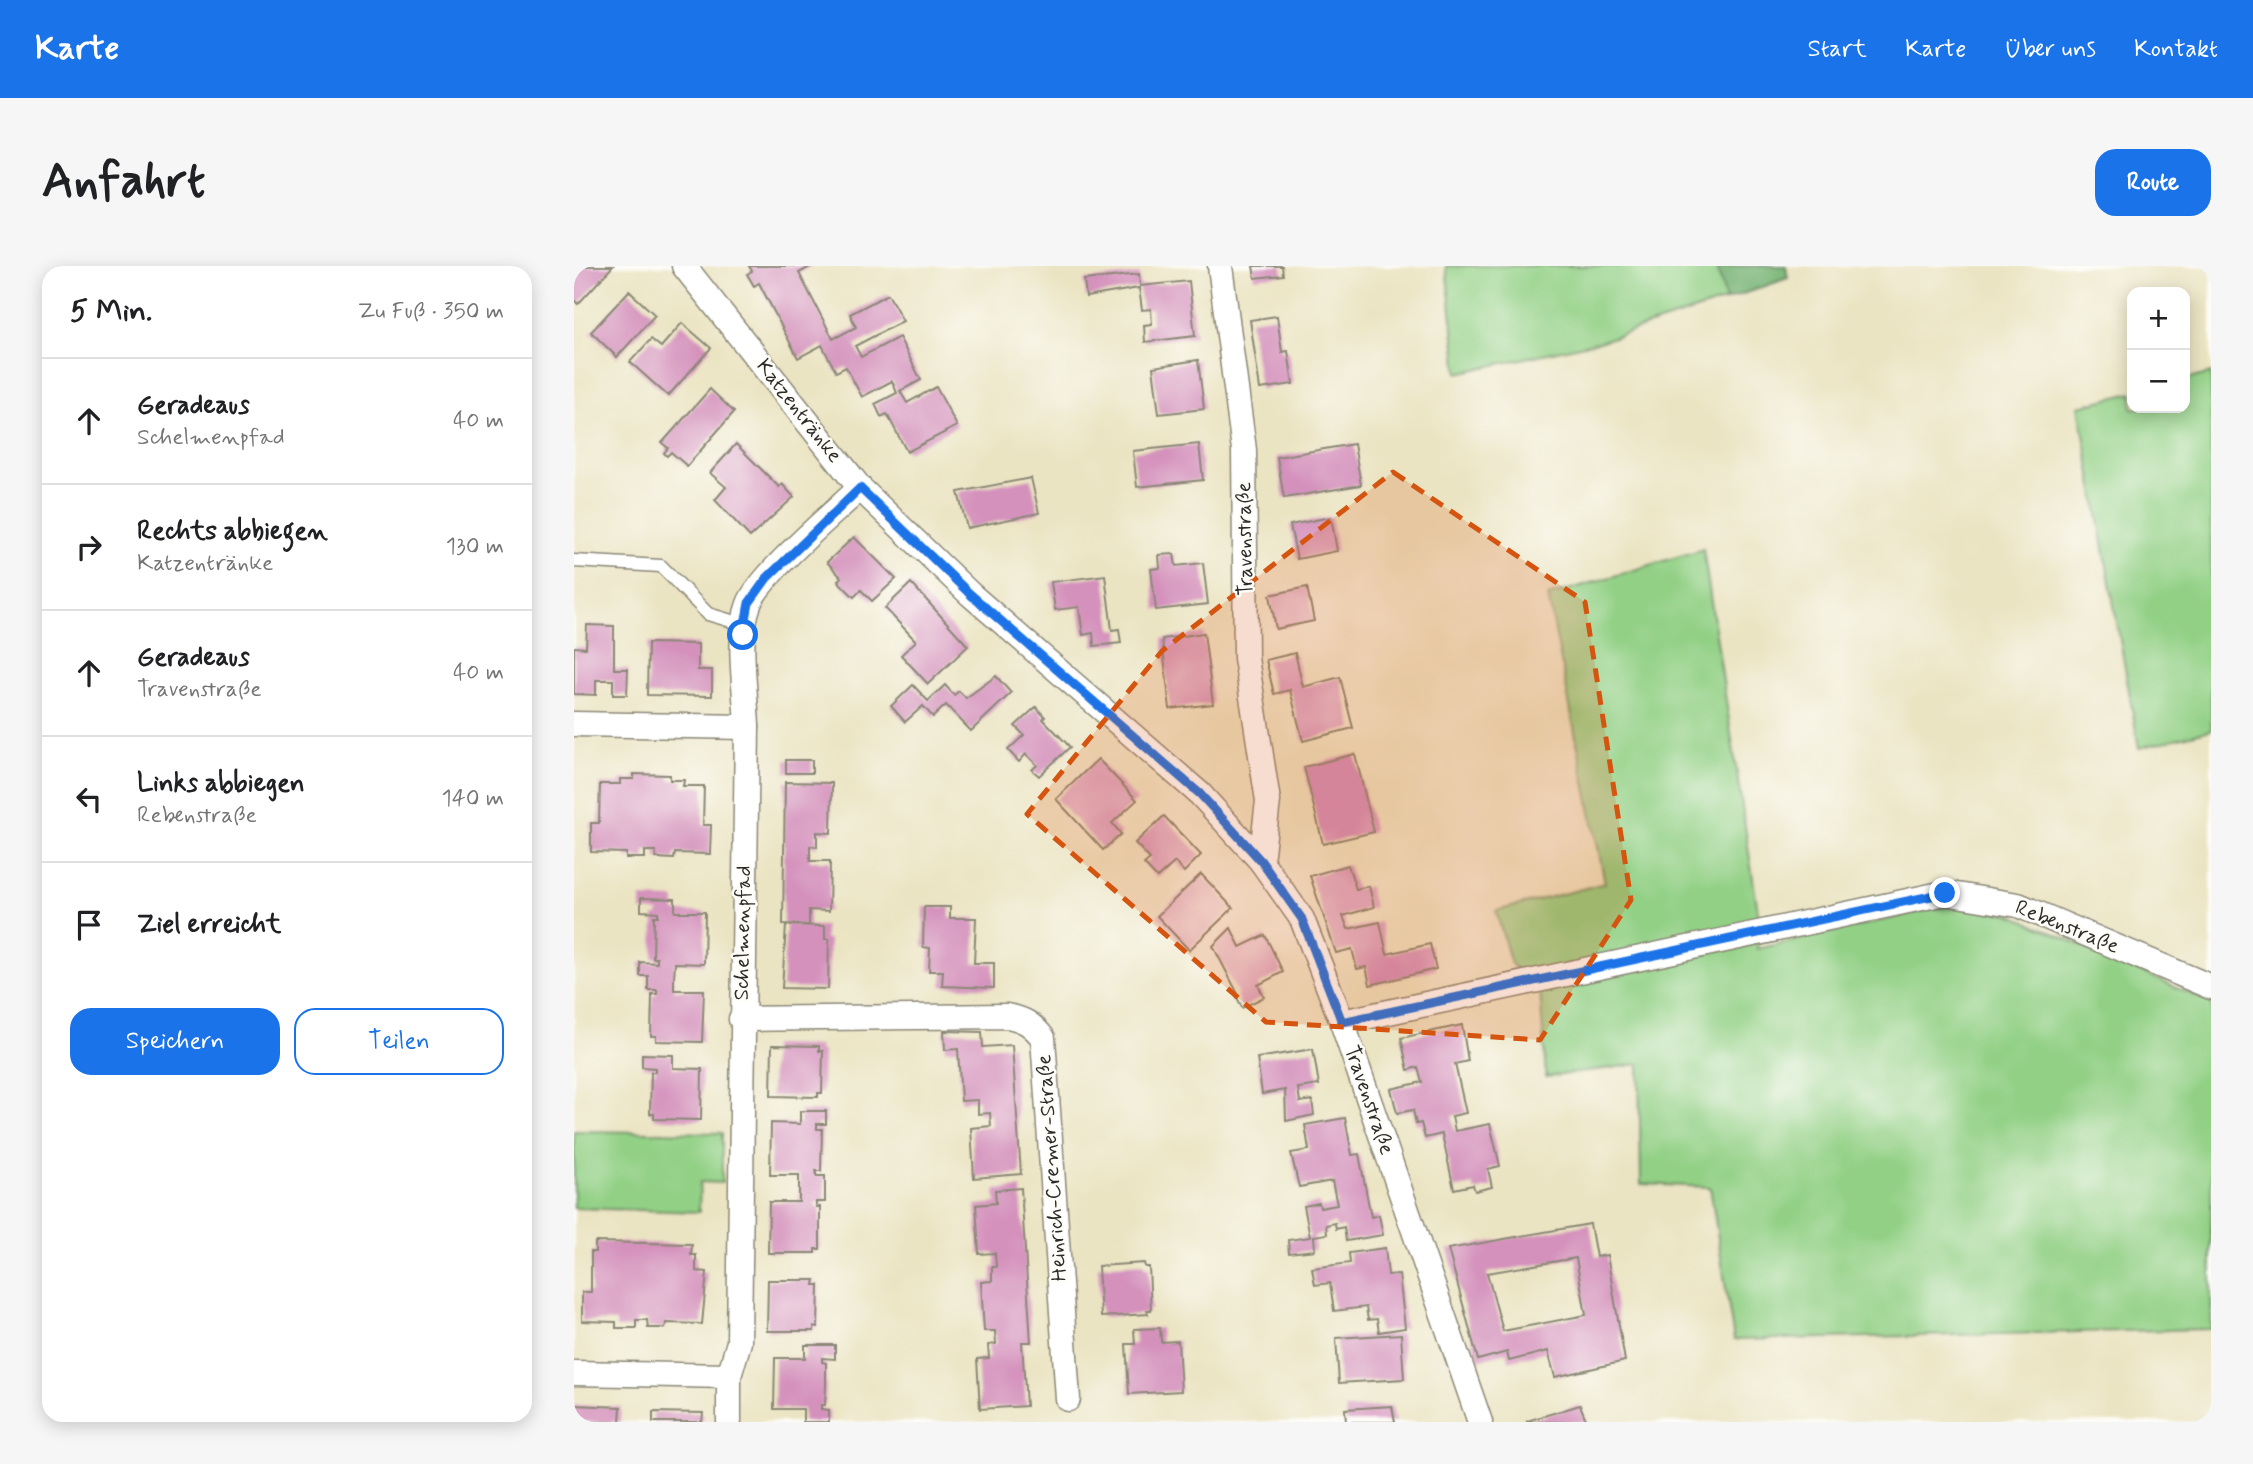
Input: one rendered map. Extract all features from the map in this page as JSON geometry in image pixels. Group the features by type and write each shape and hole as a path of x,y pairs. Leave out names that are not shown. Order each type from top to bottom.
{"street":[{"name":"Katzentränke","path":"684,266 860,488 970,594 1200,794 1261,861"},
{"name":"Travenstraße","path":"1220,266 1244,450 1246,658 1268,801 1261,861 1302,919 1342,1022 1480,1422"},
{"name":"Schelmenpfad","path":"729,1422 729,1376 738,1342 747,727 745,625 749,603 767,578 860,488"},
{"path":"574,724 747,727"},
{"name":"Rebenstraße","path":"1342,1022 1945,893 2018,905 2211,986"},
{"name":"Heinrich-Cremer-Straße","path":"741,1019 1007,1016 1024,1019 1035,1027 1043,1038 1068,1399"},
{"path":"574,1373 729,1376"}],"lane":[{"path":"574,561 661,566 708,614 745,625"}],"highlighted area":[{"path":"1393,472 1585,602 1631,900 1540,1040 1266,1022 1027,814 1162,651"}],"green space":[{"path":"1446,266 1717,266 1726,300 1602,341 1458,373"},
{"path":"1717,266 1786,266 1788,278 1726,300"},
{"path":"2211,373 2211,730 2139,748 2079,406 2127,394 2127,413 2190,413 2190,379"},
{"path":"1703,549 1760,925 1757,949 1947,906 2010,914 2211,1003 2211,1329 1734,1340 1710,1187 1641,1184 1639,1064 1546,1077 1540,990 1511,964 1496,911 1605,883 1548,596"},
{"path":"574,1131 722,1133 722,1183 700,1182 699,1212 574,1208"}],"building":[{"path":"574,266 613,266 578,304 574,300"},
{"path":"749,266 812,266 799,273 833,339 856,327 850,314 888,294 903,321 855,346 861,357 899,337 921,380 900,391 907,403 936,387 957,426 907,452 887,414 881,417 875,404 897,393 892,381 862,397 846,367 836,372 822,345 798,358 759,283 754,286 747,274 752,271"},
{"path":"1253,266 1282,266 1283,275 1255,278"},
{"path":"1139,274 1140,286 1189,281 1195,336 1145,342 1144,325 1152,324 1151,309 1142,310 1139,288 1086,297 1084,280"},
{"path":"629,291 655,315 617,357 591,332"},
{"path":"1277,316 1282,352 1288,351 1293,384 1260,389 1250,320"},
{"path":"682,323 711,348 668,396 630,362 651,339 661,347"},
{"path":"1198,360 1204,409 1159,414 1153,367"},
{"path":"710,389 734,412 687,466 671,452 667,456 664,453 668,448 662,443"},
{"path":"736,444 779,487 782,484 794,497 750,537 715,500 726,487 710,473"},
{"path":"1199,444 1203,480 1137,487 1133,451"},
{"path":"1354,444 1361,485 1284,498 1277,457"},
{"path":"1031,478 1039,513 967,528 958,492"},
{"path":"1331,517 1337,551 1297,559 1290,525"},
{"path":"854,537 896,579 872,601 861,590 854,597 838,581 841,577 827,562"},
{"path":"1174,554 1176,566 1203,563 1208,604 1156,610 1151,569 1160,568 1159,555"},
{"path":"1105,575 1112,630 1119,629 1121,643 1094,646 1093,633 1083,635 1079,607 1055,610 1051,582"},
{"path":"911,583 968,646 928,684 901,655 916,641 885,608"},
{"path":"1307,587 1314,621 1276,629 1270,595"},
{"path":"587,625 614,626 614,669 628,669 627,695 613,695 613,680 596,680 596,695 574,694 574,647 586,648"},
{"path":"1204,633 1213,704 1170,709 1162,639"},
{"path":"648,643 698,644 698,670 712,670 712,696 647,695"},
{"path":"1295,653 1303,687 1340,677 1353,728 1303,741 1290,690 1274,694 1266,660"},
{"path":"996,676 1011,693 971,731 946,705 933,717 923,706 905,722 891,706 913,685 928,701 945,685 954,695 959,691 966,698"},
{"path":"1036,707 1045,717 1043,719 1070,747 1039,776 1032,770 1037,765 1026,754 1019,762 1008,750 1024,735 1015,726"},
{"path":"1355,754 1374,832 1323,844 1304,767"},
{"path":"1098,759 1137,800 1112,823 1121,834 1103,850 1056,799"},
{"path":"786,760 812,760 812,773 786,773"},
{"path":"634,774 670,775 670,780 684,780 683,786 704,786 703,825 711,825 710,854 675,853 674,859 656,858 656,851 645,851 645,858 626,858 626,853 591,852 591,823 599,823 600,784 620,784 620,779 634,779"},
{"path":"785,782 832,783 831,833 817,832 817,847 810,846 810,861 830,861 829,911 809,910 809,925 783,924"},
{"path":"1164,816 1201,855 1184,872 1175,862 1157,878 1144,864 1150,859 1135,843"},
{"path":"1348,865 1356,889 1369,886 1374,907 1343,916 1348,929 1380,922 1387,954 1430,944 1436,969 1370,985 1366,967 1357,969 1352,949 1336,953 1310,876"},
{"path":"1201,874 1233,908 1189,950 1157,916"},
{"path":"641,898 675,899 675,912 705,912 704,964 675,963 674,977 674,990 704,990 702,1042 656,1041 656,1036 651,1036 652,994 657,994 657,990 648,990 648,976 640,976 640,962 657,963 657,958 653,958 654,916 658,916 658,912 641,911"},
{"path":"924,907 950,907 950,918 976,918 974,963 994,963 994,988 942,986 943,971 929,971 930,948 923,947"},
{"path":"786,925 825,926 825,939 829,939 828,989 782,988"},
{"path":"1231,928 1240,947 1265,935 1283,972 1258,985 1264,997 1242,1008 1236,995 1238,994 1213,946"},
{"path":"1462,1025 1468,1061 1455,1064 1466,1113 1452,1116 1455,1131 1490,1124 1500,1166 1488,1169 1492,1187 1475,1191 1473,1185 1454,1189 1442,1134 1425,1138 1421,1123 1416,1124 1413,1110 1397,1113 1391,1089 1422,1082 1418,1067 1408,1070 1401,1038"},
{"path":"944,1031 982,1032 983,1047 1012,1045 1021,1174 974,1178 971,1128 991,1126 990,1113 978,1114 978,1100 961,1101 958,1049 945,1050"},
{"path":"772,1045 819,1046 819,1051 823,1051 822,1093 818,1093 818,1097 771,1096"},
{"path":"1313,1049 1319,1085 1298,1088 1300,1102 1312,1100 1314,1115 1286,1121 1285,1090 1262,1094 1257,1058"},
{"path":"642,1054 673,1055 673,1068 702,1069 701,1120 654,1119 654,1114 650,1114 651,1072 655,1072 655,1068 642,1067"},
{"path":"800,1111 826,1111 826,1124 817,1124 817,1129 822,1129 821,1171 816,1171 816,1176 825,1176 825,1202 816,1202 816,1207 820,1207 820,1249 815,1249 815,1253 768,1253 769,1202 799,1202 799,1175 770,1175 771,1123 800,1124"},
{"path":"1345,1118 1352,1155 1359,1154 1371,1217 1379,1215 1383,1235 1346,1241 1344,1227 1336,1229 1335,1223 1326,1225 1327,1234 1314,1236 1315,1250 1289,1253 1288,1240 1310,1237 1304,1206 1319,1203 1320,1208 1337,1205 1332,1181 1299,1187 1291,1153 1309,1150 1305,1125"},
{"path":"1021,1188 1031,1342 1022,1342 1026,1406 980,1409 977,1359 989,1358 988,1345 996,1344 995,1331 984,1331 981,1282 992,1281 992,1267 996,1267 995,1253 979,1254 976,1205 996,1203 995,1190"},
{"path":"1590,1224 1596,1257 1607,1255 1625,1361 1555,1377 1548,1351 1509,1361 1507,1352 1478,1360 1448,1249","holes":["1576,1258 1586,1315 1503,1331 1487,1273"]},
{"path":"595,1242 692,1244 691,1255 696,1255 696,1271 707,1272 702,1324 666,1323 665,1328 648,1328 647,1320 636,1320 636,1328 616,1328 616,1322 582,1321 582,1292 591,1292 591,1252 595,1252"},
{"path":"1385,1248 1388,1275 1399,1274 1405,1328 1379,1332 1377,1319 1368,1320 1366,1307 1334,1311 1330,1283 1315,1285 1312,1268 1350,1263 1349,1253"},
{"path":"1144,1263 1145,1267 1149,1267 1151,1310 1147,1310 1148,1314 1101,1317 1098,1266"},
{"path":"768,1280 815,1280 814,1285 819,1285 818,1327 814,1327 814,1331 767,1331"},
{"path":"1160,1328 1161,1342 1178,1341 1181,1391 1129,1394 1126,1344 1135,1344 1134,1329"},
{"path":"1401,1334 1404,1379 1339,1383 1336,1338"},
{"path":"805,1345 835,1345 835,1359 822,1358 822,1362 826,1363 826,1384 825,1405 821,1405 821,1409 829,1410 829,1422 803,1422 803,1409 774,1409 775,1358 805,1358"},
{"path":"574,1405 621,1407 620,1422 574,1422"},
{"path":"1580,1405 1587,1422 1527,1422 1527,1421"},
{"path":"1392,1406 1395,1422 1346,1422 1345,1409"},
{"path":"653,1412 703,1413 702,1422 653,1422"}],"route":[{"path":"743,635 749,603 767,578 860,488 970,594 1200,794 1261,861 1302,919 1342,1022 1945,893"}]}
